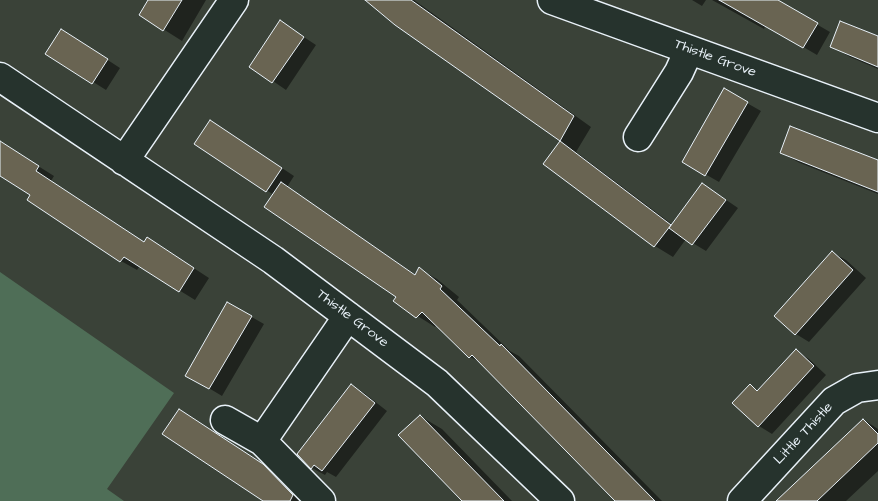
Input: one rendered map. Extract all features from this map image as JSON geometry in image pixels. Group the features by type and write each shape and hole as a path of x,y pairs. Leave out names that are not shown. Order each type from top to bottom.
{"street":[{"path":"124,161 234,0"},
{"name":"Thistle Grove","path":"552,0 878,118"},
{"path":"638,137 679,72 689,50"},
{"name":"Thistle Grove","path":"0,78 273,260 437,383 560,501"},
{"path":"262,440 348,316"},
{"name":"Little Thistle","path":"742,501 834,402 857,388 878,385"},
{"path":"225,420 262,440 321,501"}],"green space":[{"path":"0,272 174,393 107,489 124,501 0,501"}],"building":[{"path":"148,0 182,0 163,31 139,15"},
{"path":"365,0 411,0 574,116 560,141 395,25"},
{"path":"719,0 778,0 818,23 803,48"},
{"path":"280,20 304,37 272,83 249,67"},
{"path":"840,21 878,36 878,67 830,47"},
{"path":"61,29 108,59 92,84 45,54"},
{"path":"724,88 748,102 705,176 682,162"},
{"path":"210,120 282,168 266,192 194,144"},
{"path":"790,126 878,160 878,192 780,153"},
{"path":"0,141 39,166 36,171 144,242 147,237 194,268 179,292 124,257 120,262 27,200 30,195 0,176"},
{"path":"560,141 671,225 654,247 543,164"},
{"path":"281,182 415,275 419,267 442,286 440,289 500,346 501,344 655,501 615,501 472,355 469,358 422,312 416,318 393,301 396,297 264,207"},
{"path":"702,183 726,200 692,245 669,228"},
{"path":"832,251 853,270 795,335 774,316"},
{"path":"227,302 252,316 209,389 185,376"},
{"path":"796,349 814,366 758,427 732,403 750,384 757,391"},
{"path":"351,384 375,403 322,471 314,465 311,469 297,454"},
{"path":"179,409 263,464 293,495 290,501 263,501 162,434"},
{"path":"420,415 504,501 462,501 398,435"},
{"path":"863,419 878,434 878,443 817,501 776,501"}]}
